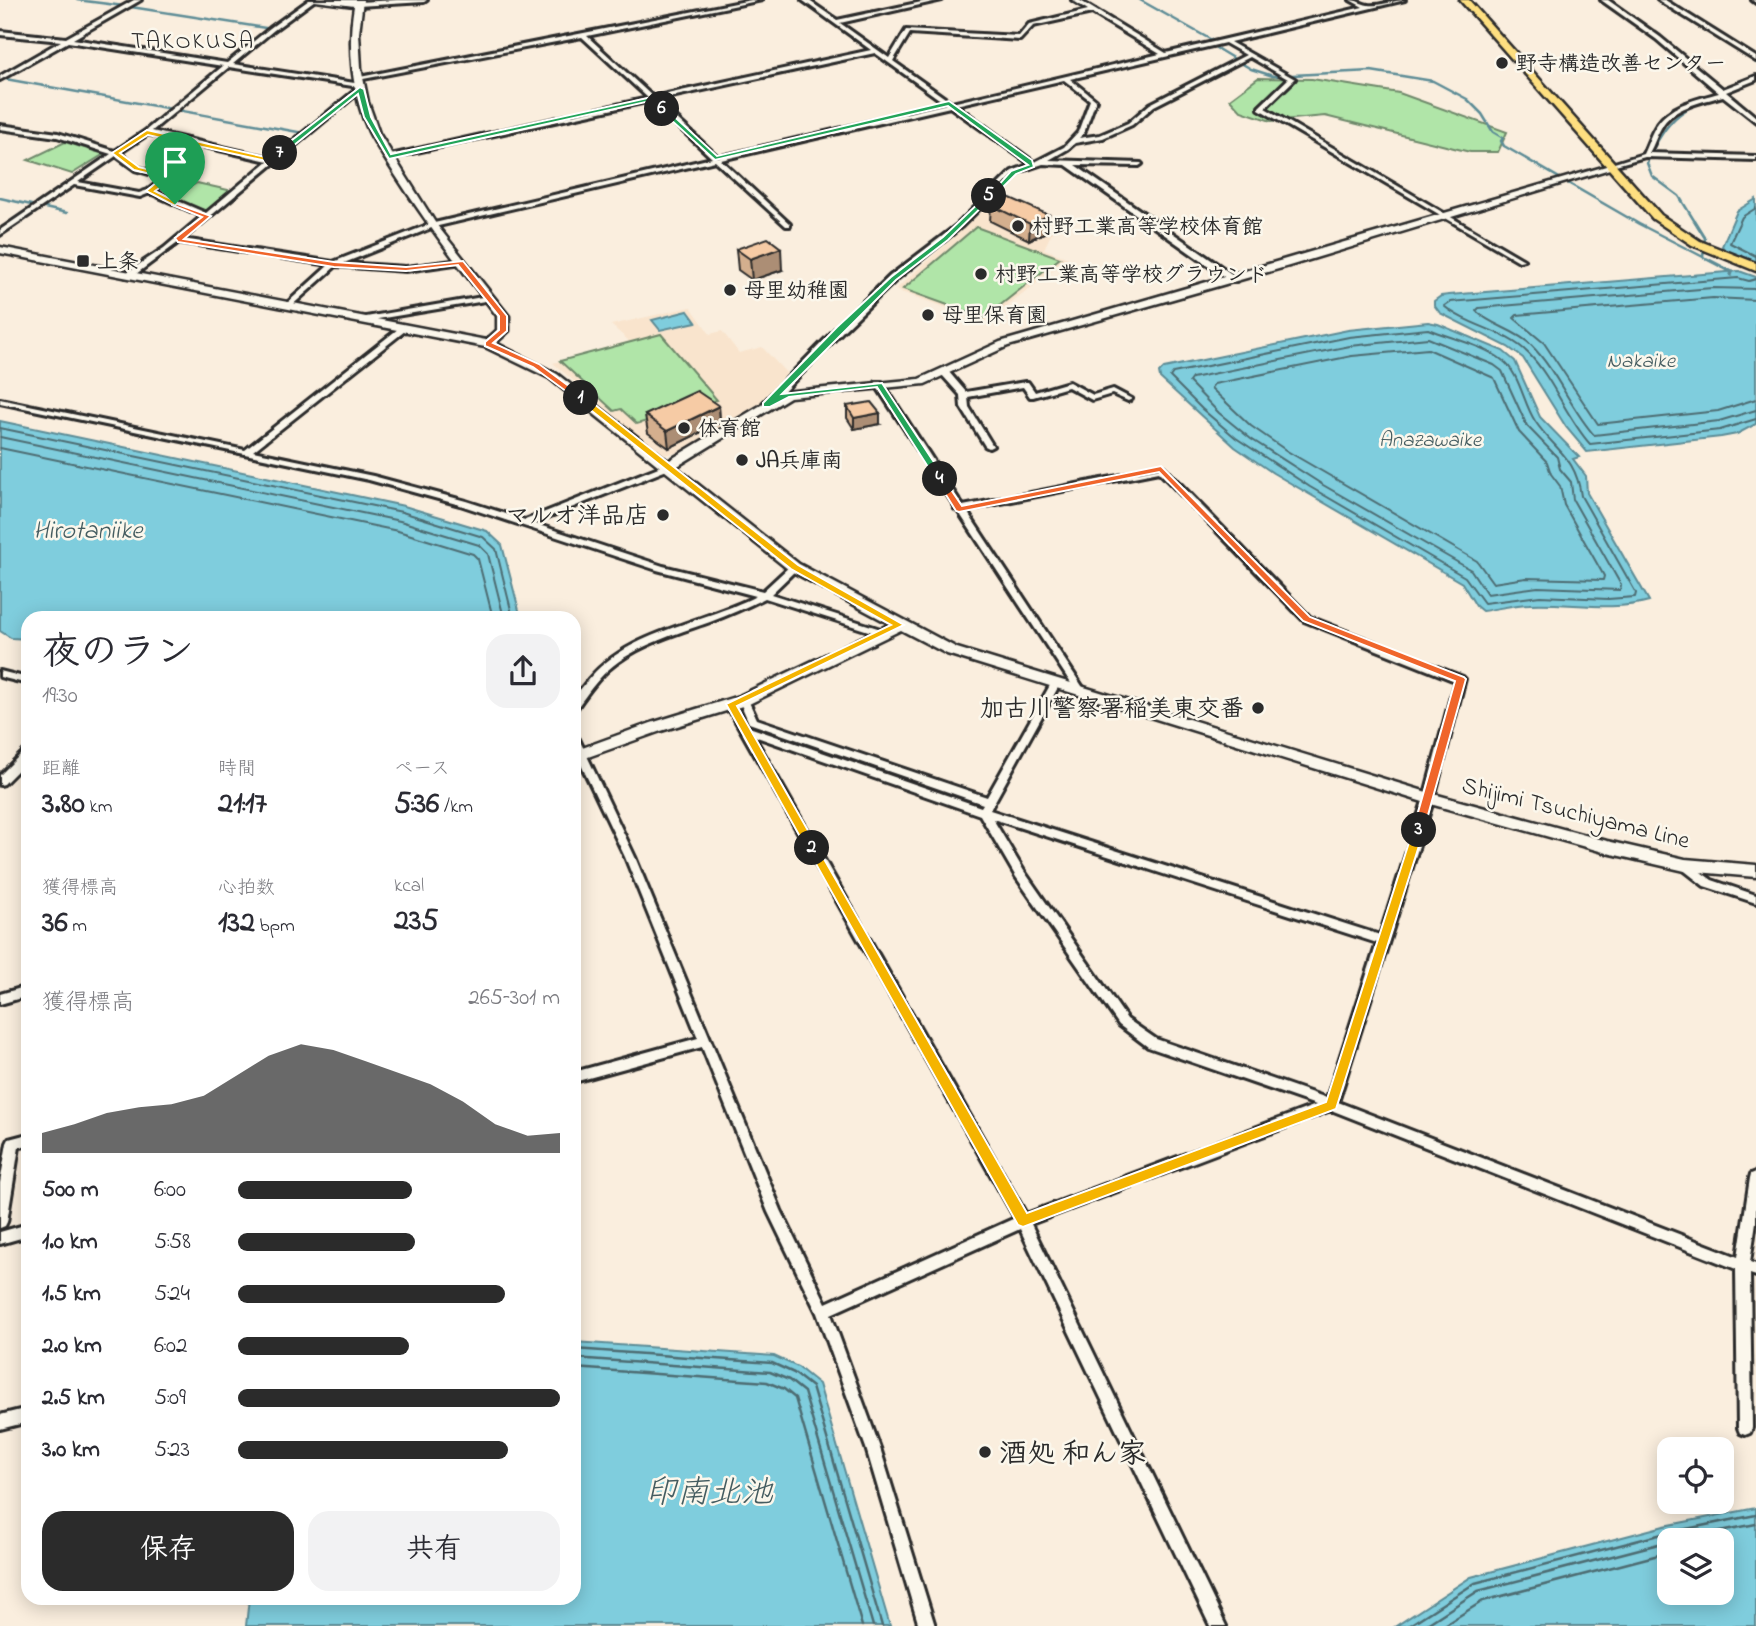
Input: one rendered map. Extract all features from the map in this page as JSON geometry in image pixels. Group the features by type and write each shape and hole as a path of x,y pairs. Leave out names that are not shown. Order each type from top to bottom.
{"main road":[{"path":"312,0 358,2 355,23 360,85 370,125 432,225 503,316 503,331 488,344"},
{"path":"1464,0 1657,216 1696,243 1756,267"},
{"path":"669,466 787,394 921,382 1004,344 1233,279 1610,166"},
{"name":"Shijimi Tsuchiyama Line","path":"0,250 488,344 553,376 794,567 952,651 1429,798 1685,865 1756,872"},
{"path":"581,755 738,702 899,625"}],"street":[{"path":"0,78 138,0"},
{"path":"0,233 147,132 272,29 312,0"},
{"path":"358,2 424,0"},
{"path":"0,33 68,40 229,67 360,85 760,0"},
{"path":"805,0 1029,161 1032,166"},
{"path":"836,22 939,0"},
{"path":"1075,0 1167,56"},
{"path":"1353,0 1370,8"},
{"path":"289,306 334,264 432,225 1402,0"},
{"path":"1604,0 1658,37 1756,120"},
{"path":"1661,0 1756,59"},
{"path":"890,61 908,31 1020,38 1031,24 1093,11"},
{"path":"583,36 788,225"},
{"path":"1227,42 1292,79 1261,108 1521,260"},
{"path":"389,156 875,51"},
{"path":"1748,53 1756,52"},
{"path":"1073,141 1101,137 1130,124 1152,105 1250,55"},
{"path":"1646,155 1656,139 1659,126 1674,112 1756,78"},
{"path":"766,405 840,328 893,278 946,238 1014,172 1042,162 1081,133 1093,100 1066,79"},
{"path":"129,275 178,240 360,85"},
{"path":"0,128 58,135 116,153 137,169 168,178 140,195 71,183"},
{"path":"147,132 271,160"},
{"path":"1610,166 1646,155 1756,158"},
{"path":"1042,162 1139,164"},
{"path":"1068,163 1233,279"},
{"path":"150,191 207,216"},
{"path":"178,240 334,264 406,269 460,262"},
{"path":"366,319 488,298"},
{"path":"248,450 406,327"},
{"path":"945,373 964,395 965,407 989,446"},
{"path":"879,384 1079,689"},
{"path":"964,395 1025,384 1033,395 1069,384 1092,398 1113,391 1128,400"},
{"path":"0,401 248,450 370,478 526,523 660,568 765,595 884,634"},
{"path":"526,523 669,466"},
{"path":"959,509 1161,469 1307,619 1460,679 1429,798 1331,1105"},
{"path":"581,695 590,681 617,658 765,595 794,567"},
{"path":"0,674 21,679"},
{"path":"986,807 1055,682"},
{"path":"738,702 745,729 1023,1221 1218,1626"},
{"path":"738,702 753,721 986,807 1020,874 1123,1022 1152,1043 1331,1105 1750,1267"},
{"path":"745,729 1382,940"},
{"path":"0,781 21,761"},
{"path":"581,764 630,857 775,1212 823,1311 873,1448 928,1626"},
{"path":"1685,865 1708,883 1756,900"},
{"path":"0,999 21,993"},
{"path":"581,1075 705,1041"},
{"path":"823,1311 1023,1221 1331,1105"},
{"path":"0,1222 13,1143 21,1141"},
{"path":"1745,1428 1756,1178"},
{"path":"0,1238 21,1232"},
{"path":"0,1422 21,1417"}],"shaded area":[{"name":"村野工業高等学校グラウンド","path":"988,206 1011,212 1053,230 1044,249 1068,258 988,322 895,290"},
{"path":"691,307 710,334 722,331 739,353 762,347 790,377 731,423 676,453 659,455 553,363 629,341 611,325"}],"green space":[{"path":"1258,78 1312,79 1399,93 1507,132 1498,152 1470,152 1325,116 1271,121 1241,111 1230,99"},
{"path":"65,142 104,154 72,174 28,160"},
{"path":"197,183 237,192 207,216 167,200"},
{"name":"村野工業高等学校グラウンド","path":"976,227 1060,258 984,318 903,289"},
{"path":"661,334 717,400 637,424 621,409 614,411 560,361"}],"water":[{"path":"1756,199 1756,263 1726,251 1722,246 1737,211"},
{"name":"Nakaike","path":"1739,271 1756,277 1756,424 1737,434 1721,437 1587,452 1566,427 1523,358 1508,347 1440,313 1434,305 1434,301 1441,296 1449,295"},
{"path":"688,311 696,322 660,330 652,320"},
{"name":"Anazawaike","path":"1428,322 1503,351 1515,361 1540,417 1579,457 1573,459 1586,476 1587,493 1649,601 1620,606 1524,604 1482,611 1462,583 1273,473 1235,447 1160,378 1159,373 1164,368 1348,330"},
{"name":"Hirotaniike","path":"0,421 404,506 487,531 502,545 519,611 21,611 21,639 11,638 0,631"},
{"name":"印南北池","path":"581,1342 774,1356 798,1367 819,1384 890,1626 246,1626 248,1605 581,1605"},
{"path":"1756,1508 1756,1626 1396,1626 1471,1577 1664,1526"}],"building":[{"path":"1008,197 1049,215 1030,224 991,205"},
{"path":"768,238 781,248 750,259 736,249"},
{"path":"697,391 719,406 667,431 645,415"},
{"path":"871,402 880,413 854,418 847,406"}],"waterway":[{"path":"77,0 124,6"},
{"path":"1140,0 1217,43 1216,48 1251,69 1273,76 1371,71 1433,81 1467,99 1482,114 1493,132 1503,138 1501,141 1504,146 1639,224 1703,257"},
{"path":"1657,0 1673,9"},
{"path":"131,7 272,29"},
{"path":"1737,49 1756,63"},
{"path":"0,78 298,132"},
{"path":"1703,257 1705,238 1679,196 1652,176 1647,163 1667,127 1678,116 1703,101 1756,81"},
{"path":"0,198 67,213"},
{"path":"1703,257 1711,261"},
{"path":"1707,259 1732,272 1731,275"}],"place":[{"name":"野寺構造改善センター","path":"1502,63"},
{"name":"村野工業高等学校体育館","path":"1018,226"},
{"name":"上条","path":"83,261"},
{"name":"村野工業高等学校グラウンド","path":"981,274"},
{"name":"母里幼稚園","path":"730,290"},
{"name":"母里保育園","path":"928,315"},
{"name":"体育館","path":"684,428"},
{"name":"JA兵庫南","path":"742,460"},
{"name":"マルオ洋品店","path":"663,515"},
{"name":"加古川警察署稲美東交番","path":"1258,708"},
{"name":"酒処 和ん家","path":"985,1452"}],"district":[{"name":"TAKOKUSA","path":"193,40"}],"route":[{"path":"360,89 367,117 389,156 652,99 715,158 949,103 1029,161 1032,166 1014,172 946,238 893,278 840,328 828,344 766,405 787,394 879,384 959,509 1161,469 1307,619 1460,679 1429,798 1331,1105 1023,1221 731,704 899,625 794,567 553,376 536,365 488,344 503,331 503,316 460,262 406,269 334,264 178,240 207,216 175,204 150,191 168,178 165,175 137,169 116,153 147,132 271,160 360,89"}]}
